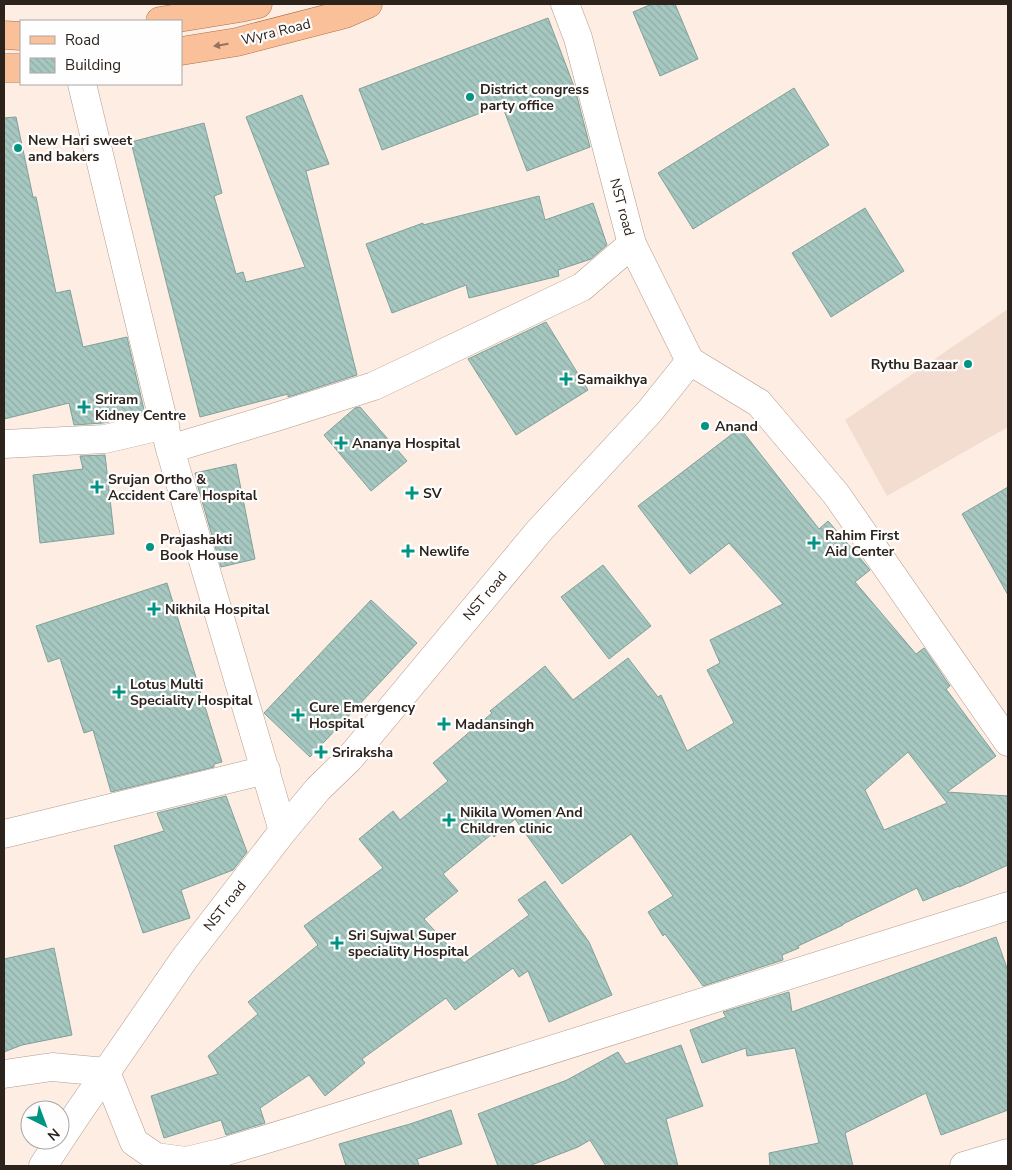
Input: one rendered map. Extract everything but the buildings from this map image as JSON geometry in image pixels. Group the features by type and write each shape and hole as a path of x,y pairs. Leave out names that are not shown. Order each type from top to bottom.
{"main road":[{"path":"166,20 258,4"},
{"name":"Wyra Road","path":"182,51 246,40 345,14 368,4"},
{"path":"4,35 20,36"},
{"path":"4,68 20,68"}],"street":[{"name":"NST road","path":"70,1125 185,958 283,831 318,789 350,758 539,531 650,411 690,361 632,244 578,38 565,4"},
{"path":"82,85 168,437 283,831"},
{"path":"4,444 168,437 276,417 374,386 582,287 632,244"},
{"path":"690,361 760,403 836,494 1008,742"},
{"path":"4,834 266,770"},
{"path":"4,1074 52,1067 106,1072 134,1142 156,1157 186,1161 220,1153 303,1128 1008,906"},
{"name":"NST road","path":"43,1166 53,1150"},
{"path":"964,1166 1008,1153"}],"shaded area":[{"name":"Rythu Bazaar","path":"1008,309 1008,427 887,496 845,420"}],"place":[{"name":"District congress party office","path":"470,97"},
{"name":"New Hari sweet and bakers","path":"18,148"},
{"name":"Rythu Bazaar","path":"968,364"},
{"name":"Samaikhya","path":"566,379"},
{"name":"Sriram Kidney Centre","path":"84,407"},
{"name":"Anand","path":"705,426"},
{"name":"Ananya Hospital","path":"341,443"},
{"name":"Srujan Ortho & Accident Care Hospital","path":"97,487"},
{"name":"SV","path":"412,493"},
{"name":"Rahim First Aid Center","path":"814,543"},
{"name":"Prajashakti Book House","path":"150,547"},
{"name":"Newlife","path":"408,551"},
{"name":"Nikhila Hospital","path":"154,609"},
{"name":"Lotus Multi Speciality Hospital","path":"119,692"},
{"name":"Cure Emergency Hospital","path":"298,715"},
{"name":"Madansingh","path":"444,724"},
{"name":"Sriraksha","path":"321,752"},
{"name":"Nikila Women And Children clinic","path":"449,820"},
{"name":"Sri Sujwal Super speciality Hospital","path":"337,943"}]}
